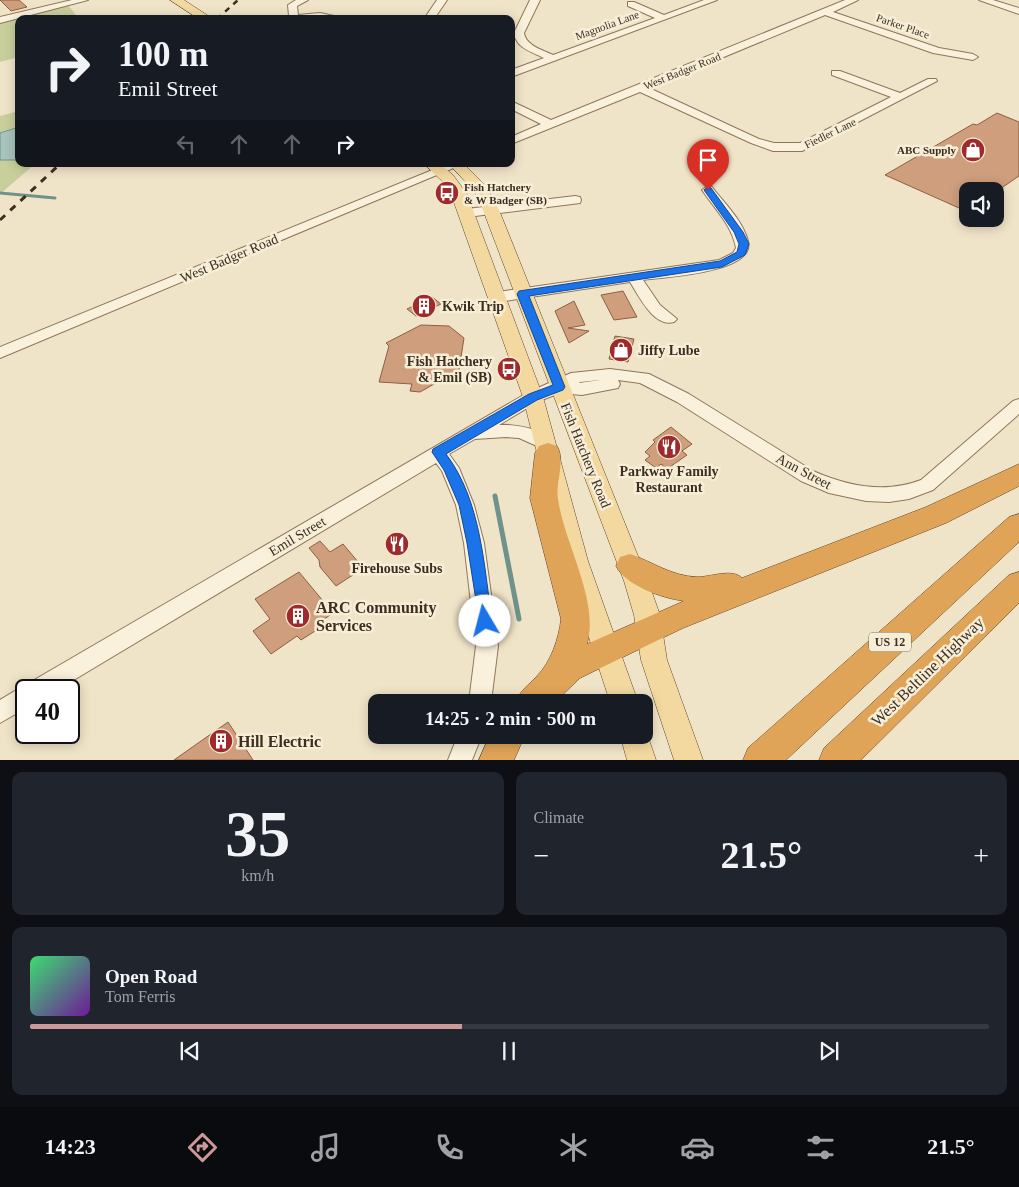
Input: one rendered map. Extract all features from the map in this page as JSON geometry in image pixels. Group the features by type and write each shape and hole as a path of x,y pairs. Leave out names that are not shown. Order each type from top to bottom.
{"highway":[{"path":"539,694 555,675 568,652 574,635 576,620 544,498 547,449"},
{"path":"540,694 569,668 672,620 936,515 1019,474"},
{"name":"US 12","path":"760,760 1019,524"},
{"path":"630,566 648,577 673,587 709,590 854,547"},
{"name":"West Beltline Highway","path":"836,760 1019,584"},
{"path":"496,760 504,744"}],"main road":[{"path":"176,0 200,15"},
{"path":"191,0 216,15"},
{"path":"435,167 459,194 498,297 533,397 576,561 622,694"},
{"name":"Fish Hatchery Road","path":"460,167 480,189 491,210 522,294 630,566 647,615 654,660 689,760"},
{"path":"637,744 642,760"}],"street":[{"path":"21,15 83,0"},
{"path":"293,15 293,5 302,0"},
{"path":"433,15 442,0"},
{"path":"535,0 519,32 520,39 528,46 553,59"},
{"name":"Magnolia Lane","path":"515,73 712,0"},
{"name":"West Badger Road","path":"515,139 853,0"},
{"path":"984,0 1019,11"},
{"path":"631,4 664,18"},
{"name":"Parker Place","path":"825,12 937,51 973,56"},
{"path":"0,20 15,16"},
{"path":"836,72 900,97"},
{"name":"Fiedler Lane","path":"641,88 755,141 773,147 788,148 814,143 932,81"},
{"path":"515,106 551,125"},
{"name":"West Badger Road","path":"0,353 435,167"},
{"path":"498,297 722,264 741,253 744,244 738,232 708,190"},
{"path":"467,213 576,200"},
{"path":"634,278 655,308 669,319"},
{"name":"Ann Street","path":"559,387 582,389 612,384 664,390 693,404 808,476 829,486 866,494 889,495 909,492 927,485 1019,405"},
{"name":"Emil Street","path":"56,679 438,452 533,397 559,387"},
{"path":"466,436 501,429 515,430 547,449"},
{"path":"438,452 450,468 465,505 474,543 487,646 481,694"},
{"path":"0,712 15,703"},
{"path":"460,760 466,744"}],"green space":[{"path":"68,5 76,15 28,15"},
{"path":"15,18 15,58 0,62 0,22"},
{"path":"15,112 15,167 32,167 0,194 0,116"}],"water":[{"path":"15,128 15,160 0,160 0,133"}],"building":[{"path":"0,0 19,0 27,7 11,11"},
{"name":"ABC Supply","path":"997,113 1019,122 1019,176 1004,186 1004,182 959,182 959,208 885,175 973,124 977,125"},
{"path":"623,291 637,317 614,320 601,295"},
{"name":"Kwik Trip","path":"432,297 441,304 416,316 407,309"},
{"path":"574,301 585,325 568,328 589,331 569,343 555,311"},
{"name":"Kwik Trip","path":"421,325 449,326 464,338 459,370 420,392 410,391 412,384 379,382 389,346 386,343"},
{"name":"Jiffy Lube","path":"615,336 634,339 628,362 609,359"},
{"name":"Parkway Family Restaurant","path":"671,427 692,444 682,451 687,455 667,469 661,464 656,468 645,460 650,456 645,452 655,442 653,440"},
{"path":"320,541 330,552 343,544 359,563 354,566 359,571 336,586 320,567 319,560 309,548"},
{"name":"ARC Community Services","path":"299,572 333,613 320,622 323,626 301,640 297,636 271,654 253,631 270,619 255,599"},
{"name":"Hill Electric","path":"228,722 253,760 174,760"}],"waterway":[{"path":"0,193 55,198"},
{"path":"495,496 519,619"}],"railway":[{"path":"221,15 238,0"},
{"path":"0,220 57,167"}],"place":[{"name":"ABC Supply","path":"973,150"},
{"name":"Fish Hatchery & W Badger (SB)","path":"447,193"},
{"name":"Kwik Trip","path":"424,306"},
{"name":"Jiffy Lube","path":"621,350"},
{"name":"Fish Hatchery & Emil (SB)","path":"509,369"},
{"name":"Parkway Family Restaurant","path":"669,447"},
{"name":"Firehouse Subs","path":"397,544"},
{"name":"ARC Community Services","path":"298,616"},
{"name":"Hill Electric","path":"221,741"}],"route":[{"path":"485,621 474,543 465,505 450,468 438,452 533,397 559,387 554,369 522,294 722,264 741,253 744,244 738,232 708,190"}]}
